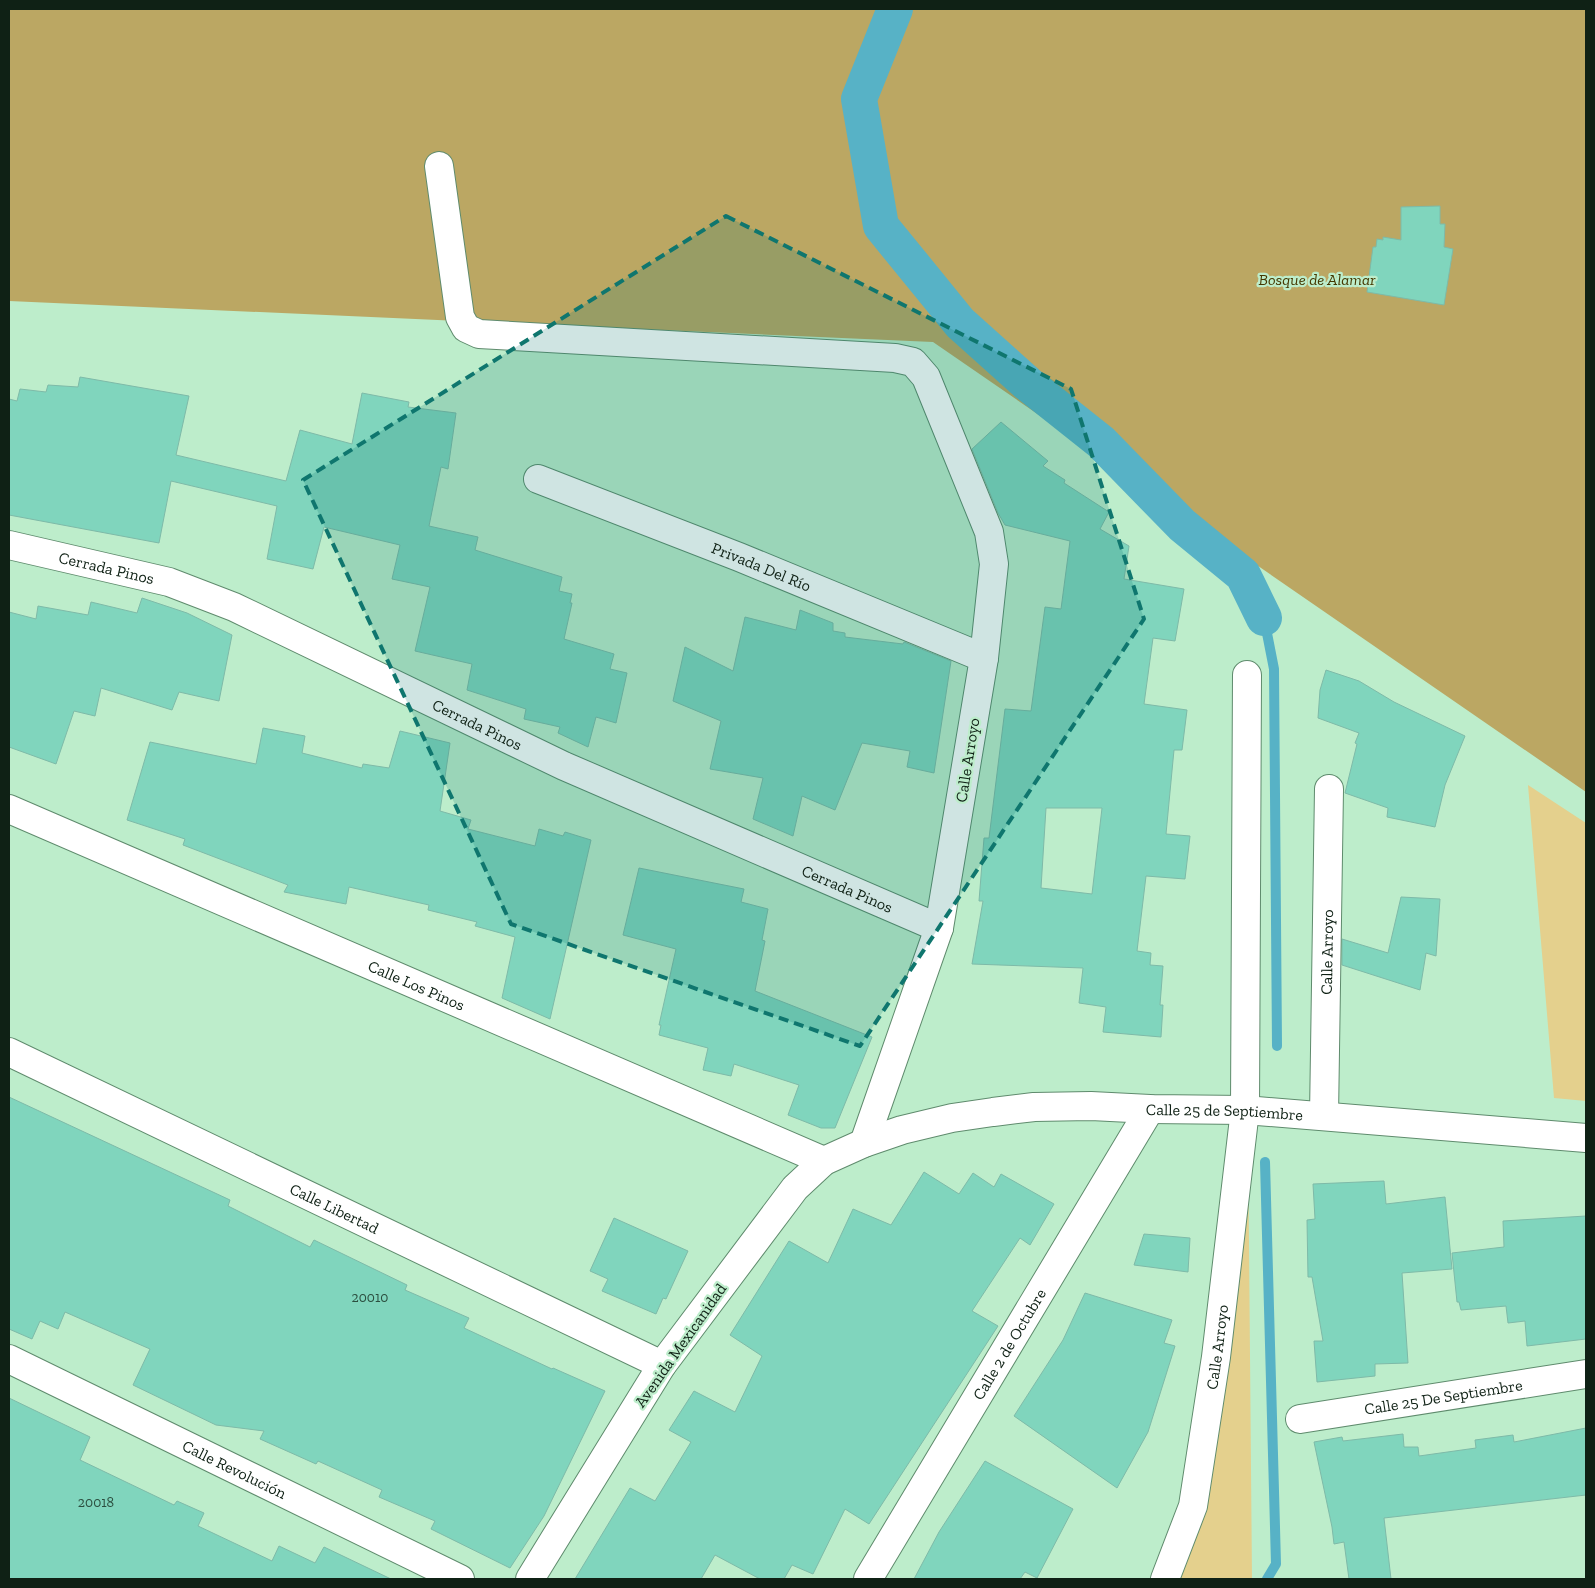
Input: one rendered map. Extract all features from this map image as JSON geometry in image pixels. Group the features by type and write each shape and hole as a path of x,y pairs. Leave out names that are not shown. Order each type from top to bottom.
{"street":[{"name":"Calle Arroyo","path":"439,166 460,317 466,328 479,334 895,358 913,362 926,377 989,532 994,564 984,658 939,928 864,1143"},
{"name":"Privada Del Río","path":"538,480 739,557 984,658"},
{"name":"Cerrada Pinos","path":"9,545 169,582 218,601 564,766 939,928"},
{"name":"Calle Arroyo","path":"1165,1579 1193,1506 1216,1357 1245,1110 1247,675"},
{"name":"Calle Arroyo","path":"1324,1116 1329,789"},
{"name":"Calle Los Pinos","path":"9,809 824,1161"},
{"name":"Calle Libertad","path":"9,1052 662,1364"},
{"name":"Calle 25 de Septiembre","path":"864,1143 902,1130 952,1118 1043,1107 1091,1106 1245,1110 1586,1138"},
{"name":"Calle 2 de Octubre","path":"868,1579 1150,1109"},
{"name":"Avenida Mexicanidad","path":"530,1579 662,1364 795,1188 824,1161 864,1143"},
{"name":"Calle Revolución","path":"9,1359 460,1579"},
{"name":"Calle 25 De Septiembre","path":"1300,1419 1586,1374"}],"highlighted area":[{"path":"726,216 1071,389 1144,619 860,1046 511,924 303,480"}],"shaded area":[{"path":"1528,785 1586,823 1586,1101 1554,1098"},
{"path":"1248,1132 1252,1579 1172,1579"}],"green space":[{"name":"Bosque de Alamar","path":"9,9 1586,9 1586,792 933,342 9,301"}],"building":[{"path":"1440,206 1440,224 1445,224 1444,247 1453,249 1444,305 1367,292 1373,247 1376,247 1377,239 1383,240 1383,237 1401,240 1401,207"},
{"path":"80,377 189,396 176,455 286,481 300,430 352,444 362,393 409,402 408,407 456,413 448,469 441,467 429,526 478,537 475,550 562,577 559,591 572,594 570,603 572,603 564,639 614,654 610,669 627,673 616,723 596,717 588,747 558,733 560,727 524,719 526,709 467,690 472,664 415,651 430,587 392,579 400,545 324,527 313,569 267,559 277,506 171,481 159,543 9,515 9,399 17,401 20,389 46,392 48,385 78,387"},
{"path":"1001,422 1048,461 1043,466 1065,480 1064,483 1109,512 1100,529 1129,546 1124,579 1184,589 1175,641 1153,638 1144,704 1187,710 1182,750 1174,750 1166,834 1190,836 1185,879 1146,876 1137,951 1151,953 1150,965 1163,966 1160,1005 1163,1005 1161,1037 1103,1032 1106,1007 1079,1003 1083,968 972,964 983,901 979,901 984,838 989,838 1005,709 1031,711 1045,607 1061,609 1070,541 1005,525 998,513 972,449","holes":["1046,808 1102,808 1092,894 1041,888"]},
{"path":"142,598 187,613 232,635 219,701 179,692 172,710 101,688 95,716 74,711 56,764 9,747 9,612 36,619 38,606 88,615 91,602 137,613"},
{"path":"800,610 833,623 833,631 845,633 845,637 903,644 904,642 951,661 934,773 907,767 910,751 862,743 835,810 802,796 793,836 753,819 763,778 710,769 721,721 673,701 685,647 733,671 745,617 796,630"},
{"path":"1326,670 1359,681 1394,702 1465,736 1445,785 1435,827 1387,817 1388,808 1345,793 1357,744 1355,743 1359,733 1318,718 1320,690"},
{"path":"263,728 305,736 302,753 362,768 363,764 389,768 400,731 450,743 440,811 471,820 468,829 535,846 539,829 563,836 565,832 591,840 550,1019 502,998 515,937 475,926 477,922 428,910 429,905 349,887 346,904 284,892 288,885 183,845 185,839 127,820 150,742 256,764"},
{"path":"639,868 744,889 741,902 768,909 762,940 765,941 755,991 872,1037 835,1128 821,1128 788,1115 799,1085 734,1064 731,1076 703,1070 708,1048 659,1035 661,1025 659,1025 676,949 623,935"},
{"path":"1401,897 1440,899 1436,956 1426,953 1420,990 1342,965 1342,939 1388,953"},
{"path":"9,1097 230,1200 228,1206 310,1247 314,1240 407,1285 405,1290 469,1318 464,1328 552,1369 605,1391 544,1516 510,1568 431,1529 435,1521 379,1497 382,1490 318,1461 316,1464 260,1439 264,1431 216,1425 133,1385 150,1349 65,1312 58,1329 40,1321 32,1339 9,1329"},
{"path":"924,1172 959,1194 973,1173 994,1187 1001,1174 1054,1204 1030,1245 1020,1238 972,1311 998,1326 869,1524 845,1509 813,1574 792,1565 784,1579 760,1579 715,1555 701,1579 575,1579 630,1488 655,1501 691,1442 669,1430 694,1391 735,1412 762,1356 730,1335 789,1241 828,1263 853,1209 891,1225"},
{"path":"1384,1181 1386,1204 1445,1197 1452,1269 1402,1273 1408,1363 1375,1364 1375,1376 1317,1382 1314,1341 1323,1341 1312,1277 1308,1277 1307,1220 1315,1219 1313,1184"},
{"path":"1586,1216 1586,1339 1527,1346 1525,1321 1508,1323 1506,1306 1461,1310 1459,1302 1457,1302 1452,1253 1504,1247 1503,1221"},
{"path":"614,1218 688,1251 666,1299 663,1298 656,1314 602,1291 608,1279 590,1271"},
{"path":"1144,1234 1190,1238 1188,1272 1134,1265"},
{"path":"1085,1293 1172,1320 1164,1343 1175,1346 1148,1432 1117,1488 1014,1416 1063,1340"},
{"path":"9,1398 90,1437 80,1460 174,1505 177,1501 204,1513 198,1526 272,1561 279,1546 315,1563 324,1547 391,1579 9,1579"},
{"path":"1586,1428 1586,1495 1384,1518 1391,1579 1349,1579 1344,1542 1334,1544 1314,1442 1342,1437 1343,1441 1403,1434 1404,1447 1418,1447 1419,1456 1476,1448 1475,1440 1513,1435 1514,1442"},
{"path":"985,1461 1073,1509 1037,1578 1025,1572 1020,1579 914,1579 939,1532"}],"waterway":[{"path":"895,9 859,99 881,226 960,323 1028,384 1101,442 1182,525 1243,575 1264,618"},
{"path":"1264,618 1274,669 1277,1046"},
{"path":"1265,1162 1276,1564 1267,1579"}]}
